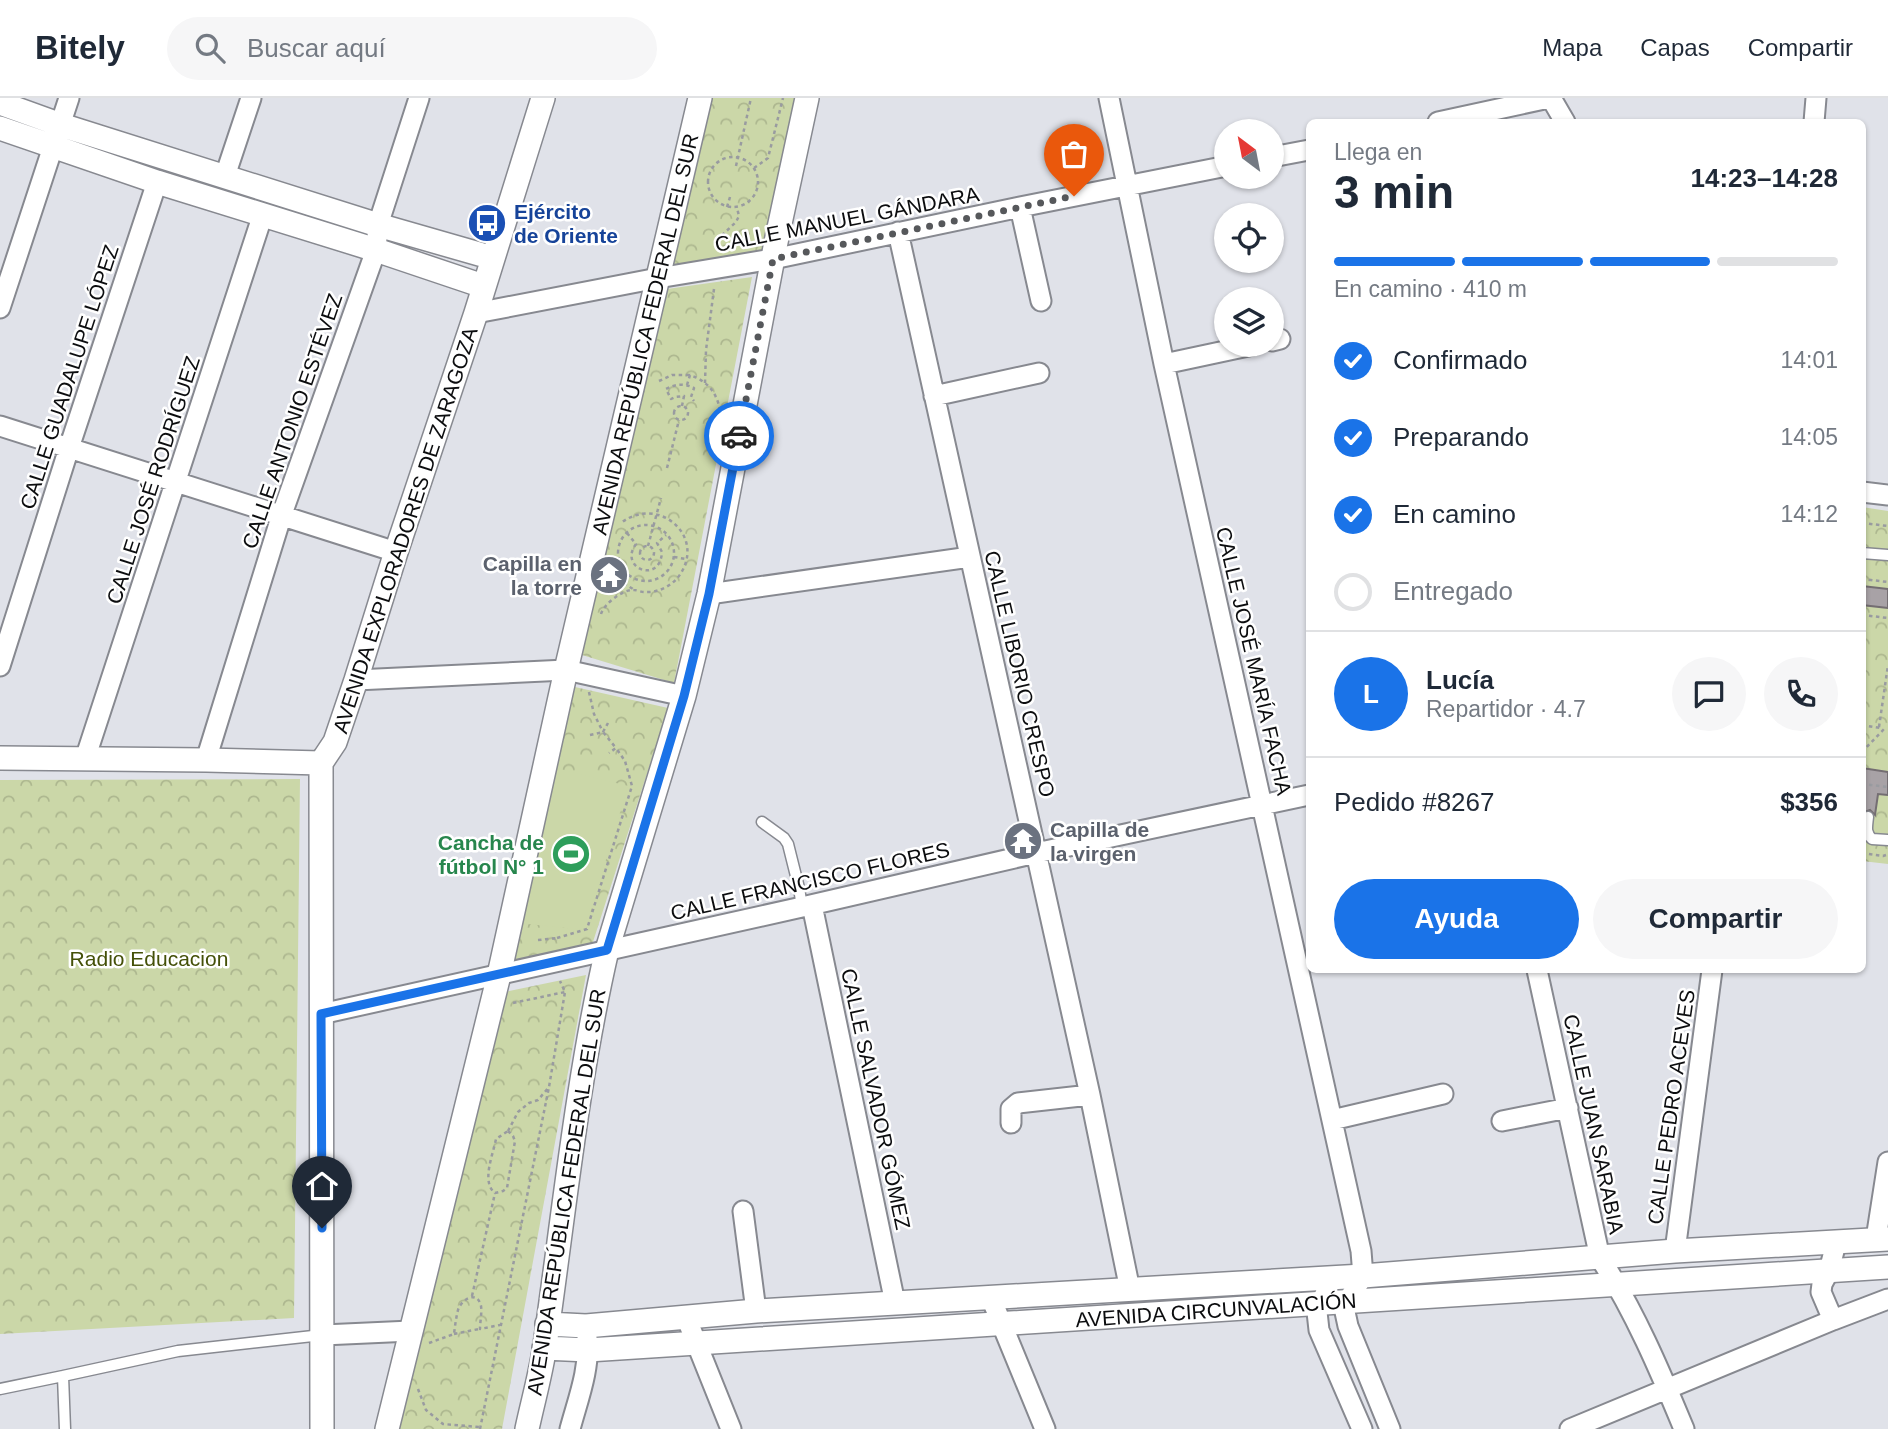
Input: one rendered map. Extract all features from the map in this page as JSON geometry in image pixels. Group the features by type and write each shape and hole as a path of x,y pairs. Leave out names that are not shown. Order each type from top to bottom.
{"street":[{"path":"0,308 69,98"},
{"path":"225,176 251,98"},
{"name":"CALLE ANTONIO ESTÉVEZ","path":"206,760 282,514 376,250 378,225 419,98"},
{"name":"AVENIDA EXPLORADORES DE ZARAGOZA","path":"322,1429 321,763 335,742 356,680 543,98"},
{"name":"AVENIDA REPÚBLICA FEDERAL DEL SUR","path":"387,1429 418,1339 566,670 700,98"},
{"name":"AVENIDA REPÚBLICA FEDERAL DEL SUR","path":"527,1429 544,1348 575,1124 598,987 684,696 709,594 773,259 807,98"},
{"name":"CALLE JOSÉ MARÍA FACHA","path":"1110,98 1164,364 1263,804 1301,936 1306,966"},
{"path":"1452,119 1550,98 1563,119"},
{"path":"1814,119 1816,98"},
{"path":"0,103 57,136 157,183 263,214 483,286"},
{"path":"0,128 57,136 225,176 493,258"},
{"path":"1284,155 1306,151"},
{"name":"CALLE MANUEL GÁNDARA","path":"476,313 773,259 1214,168"},
{"name":"CALLE GUADALUPE LÓPEZ","path":"0,666 157,183"},
{"path":"1020,207 1041,301"},
{"name":"CALLE JOSÉ RODRÍGUEZ","path":"85,759 263,214"},
{"name":"CALLE LIBORIO CRESPO","path":"898,232 1090,1096 1130,1290"},
{"path":"1164,364 1214,353"},
{"path":"934,396 1039,373"},
{"path":"0,426 396,552"},
{"path":"1866,492 1888,495"},
{"path":"709,594 970,557"},
{"path":"356,680 566,670 684,696"},
{"path":"0,758 321,763"},
{"name":"CALLE FRANCISCO FLORES","path":"321,1014 1036,853 1306,796"},
{"name":"CALLE SALVADOR GÓMEZ","path":"807,906 895,1303"},
{"name":"CALLE JOSÉ MARÍA FACHA","path":"1307,973 1332,1120 1361,1251 1363,1276"},
{"name":"CALLE JUAN SARABIA","path":"1538,973 1600,1258 1616,1283 1668,1388 1684,1429"},
{"name":"CALLE PEDRO ACEVES","path":"1675,1251 1712,973"},
{"path":"1332,1120 1443,1094"},
{"path":"1011,1123 1011,1109 1018,1103 1090,1096"},
{"path":"1502,1121 1568,1108"},
{"path":"1882,1239 1888,1162"},
{"path":"743,1211 756,1311"},
{"name":"AVENIDA CIRCUNVALACIÓN","path":"547,1324 586,1326 756,1311 1332,1278 1675,1251 1882,1239"},
{"path":"1833,1320 1821,1292 1836,1243"},
{"name":"AVENIDA CIRCUNVALACIÓN","path":"544,1348 588,1350 1888,1267"},
{"path":"1363,1276 1347,1301 1345,1312 1348,1326 1390,1429"},
{"path":"1332,1278 1317,1312 1319,1330 1362,1429"},
{"path":"991,1298 1045,1429"},
{"path":"1570,1429 1888,1299"},
{"path":"836,1308 841,1333"},
{"path":"686,1317 731,1429"},
{"path":"570,1429 584,1378 588,1350 586,1326"},
{"path":"323,1335 418,1339"}],"lane":[{"path":"1866,553 1888,555"},
{"path":"1868,817 1868,835 1872,839 1888,840"},
{"path":"762,822 788,844 799,888 807,906"},
{"path":"0,1389 178,1351 323,1335"},
{"path":"63,1376 65,1429"}],"path":[{"path":"736,166 751,98"},
{"path":"754,168 768,158 783,98"},
{"path":"729,156 738,157 747,160 754,168 758,177 756,192 750,201 736,207 720,204 712,197 707,184 709,173 719,160 729,156"},
{"path":"727,206 730,197"},
{"path":"717,255 719,238 739,216 736,207"},
{"path":"705,383 714,282"},
{"path":"659,381 672,375 690,375 705,383 719,402 722,420"},
{"path":"687,385 690,375"},
{"path":"674,385 694,388 692,399 684,396 671,399 666,389 674,385"},
{"path":"682,407 684,396"},
{"path":"677,407 682,407 688,414 684,420 679,420 673,413 677,407"},
{"path":"667,468 679,420"},
{"path":"649,546 661,498"},
{"path":"609,563 620,581 633,589 651,592 668,586 681,573 686,559 686,544 682,532 674,523 657,514 637,514 619,525"},
{"path":"1866,523 1888,526"},
{"path":"642,525 654,526 667,534 673,544 674,557 668,570 660,577 645,581 632,577 623,568 619,556 620,543 627,533 642,525"},
{"path":"627,533 636,544 632,550 632,561 643,570 652,570 660,564 663,552 657,543 667,534"},
{"path":"649,546 653,548 654,554 650,559 646,559 642,558 640,551 649,546"},
{"path":"674,557 686,559"},
{"path":"643,570 646,559"},
{"path":"1866,579 1888,582"},
{"path":"599,623 603,607 633,589"},
{"path":"1866,615 1888,618"},
{"path":"1879,727 1887,666"},
{"path":"538,940 587,929 632,786 625,761 603,732 594,714 589,690"},
{"path":"590,735 603,732 608,723"},
{"path":"1866,725 1886,729"},
{"path":"1866,748 1886,729"},
{"path":"609,753 615,748"},
{"path":"1866,784 1888,787"},
{"path":"1866,854 1888,854"},
{"path":"554,950 556,938"},
{"path":"426,1410 443,1424 480,1428 549,1087 565,992 560,981"},
{"path":"533,1000 565,992"},
{"path":"508,1131 515,1141 507,1188 495,1193 489,1189 487,1181 496,1139 508,1131 519,1112 529,1103 538,1100 549,1087"},
{"path":"454,1334 458,1309 462,1302 472,1296 495,1193"},
{"path":"472,1296 478,1299 481,1306 480,1329"},
{"path":"418,1339 430,1342 454,1334 501,1325"}],"green space":[{"path":"710,98 800,98 764,256 670,269"},
{"path":"752,277 674,683 582,655 667,289"},
{"path":"1866,508 1888,511 1888,864 1866,861"},
{"path":"575,687 668,708 592,945 505,961 542,830"},
{"name":"Cancha de fútbol N° 1","path":"556,768 628,786 585,930 518,923"},
{"name":"Radio Educacion","path":"300,779 294,1318 0,1334 0,780"},
{"path":"586,975 502,1429 394,1429 500,993"}],"building":[{"path":"1866,586 1888,589 1888,608 1866,605"},
{"path":"1866,769 1888,772 1888,795 1878,794 1875,815 1870,810 1866,812"}],"way so far":[{"path":"739,436 773,259 1074,196"}],"place":[{"name":"Ejército de Oriente","path":"487,223"},
{"name":"Capilla en la torre","path":"609,575"},
{"name":"Capilla de la virgen","path":"1023,841"},
{"name":"Cancha de fútbol N° 1","path":"571,854"}],"route":[{"path":"322,1228 321,1014 607,950 684,696 709,594 739,436"}]}
